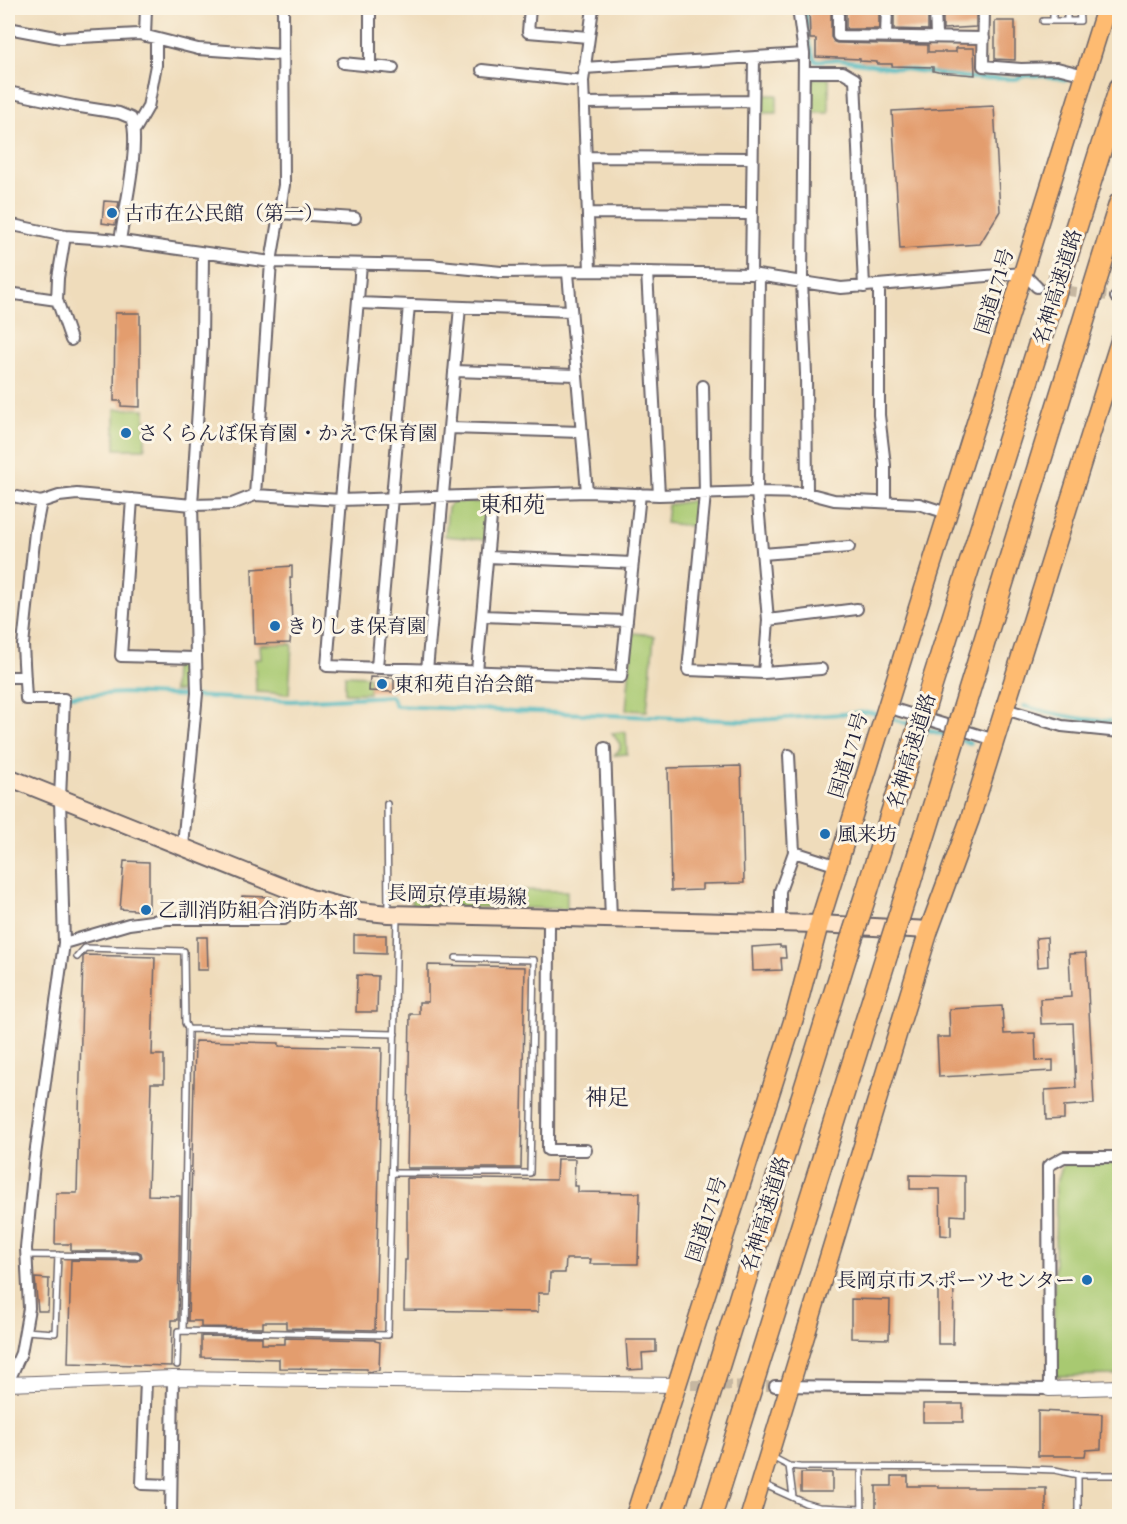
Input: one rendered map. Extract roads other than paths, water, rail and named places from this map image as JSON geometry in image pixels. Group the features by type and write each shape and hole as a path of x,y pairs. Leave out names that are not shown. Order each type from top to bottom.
{"highway":[{"name":"国道171号","path":"635,1516 684,1385 795,1015 819,924 1107,8"},
{"name":"名神高速道路","path":"672,1516 1119,88"},
{"name":"名神高速道路","path":"711,1516 910,882 1119,203"},
{"path":"750,1516 769,1455 782,1386 929,930 970,819 1119,341"}],"main road":[{"name":"長岡京停車場線","path":"8,777 310,898 360,911 549,919 819,924 929,930"}],"street":[{"path":"135,128 148,107 156,65 146,8"},
{"path":"255,495 271,262 280,213 285,161 283,8"},
{"path":"370,8 370,65"},
{"path":"530,8 528,32 588,37"},
{"path":"590,271 583,81 593,8"},
{"path":"798,8 804,54 802,281 806,374 807,493"},
{"path":"838,8 838,36 984,38"},
{"path":"886,8 886,36"},
{"path":"935,8 936,36"},
{"path":"984,8 983,66 1021,69 1057,68 1085,75"},
{"path":"8,28 61,38 139,34 198,49 284,55"},
{"path":"584,68 804,54"},
{"path":"754,58 752,214 755,275 757,492 768,620 764,673"},
{"path":"344,63 393,68"},
{"path":"482,70 583,81"},
{"path":"804,72 843,72 855,79 864,287"},
{"path":"8,92 119,113 131,118 135,128 132,173 120,241"},
{"path":"585,103 753,101"},
{"path":"587,157 752,158"},
{"path":"280,213 355,218"},
{"path":"588,213 752,214"},
{"path":"8,224 65,236 120,241 271,262 430,265 501,272 590,271 755,275 841,288 1023,273 1037,287"},
{"path":"65,236 57,300 71,340"},
{"path":"183,846 197,697 192,505 202,344 203,253"},
{"path":"361,264 327,666 621,677 640,494"},
{"path":"647,272 659,495"},
{"path":"568,273 587,492"},
{"path":"879,285 879,415 885,465 885,502"},
{"path":"8,292 57,300"},
{"path":"358,303 571,311"},
{"path":"377,667 410,305"},
{"path":"427,670 460,307"},
{"path":"454,371 576,375"},
{"path":"703,386 705,494 688,670 764,673 821,669"},
{"path":"449,428 581,432"},
{"path":"8,495 41,502 59,496 77,494 192,505 232,504 255,495 341,500 587,492 659,495 757,492 807,493 834,500 919,504 948,513"},
{"path":"477,671 493,495"},
{"path":"132,499 121,656 195,658"},
{"path":"41,502 34,542 24,634 26,699 64,699 60,799 64,943 34,1163 26,1255 29,1308 21,1353 8,1383 146,1380 175,1372 684,1385"},
{"path":"763,554 849,546"},
{"path":"488,557 633,563"},
{"path":"768,620 857,609"},
{"path":"482,615 627,621"},
{"path":"8,677 25,676"},
{"path":"1005,709 1062,726 1119,732"},
{"path":"885,713 995,740"},
{"path":"605,748 611,920"},
{"path":"780,923 780,891 794,852 789,755"},
{"path":"794,852 838,866"},
{"path":"64,943 129,924 167,919 284,919 310,898"},
{"path":"549,919 548,1150 586,1150"},
{"path":"1049,1389 1048,1166 1064,1157 1119,1157"},
{"path":"171,1516 175,1372"},
{"path":"146,1380 142,1484 171,1485"},
{"path":"782,1386 1049,1389 1119,1387"}],"lane":[{"path":"1053,8 1053,21"},
{"path":"1067,8 1067,21"},
{"path":"1043,21 1080,21 1079,8"},
{"path":"175,1372 178,1331 388,1335 395,1034 387,804"},
{"path":"77,957 85,948 184,951 185,1023 189,1029 183,1331"},
{"path":"392,1173 530,1173 534,960 456,958"},
{"path":"189,1029 395,1034"},
{"path":"26,1255 137,1256"},
{"path":"25,1331 55,1333 58,1255"},
{"path":"769,1455 789,1466 1004,1468 1054,1470 1078,1475 1119,1474"},
{"path":"789,1466 794,1497"},
{"path":"861,1468 861,1516"},
{"path":"1078,1475 1078,1516"},
{"path":"760,1483 805,1503 861,1509"}],"waterway":[{"path":"805,8 809,44 815,61 839,59 971,78 1016,79 1034,75 1066,80"},
{"path":"68,696 124,693 292,701 391,696 396,706 745,721 869,712 879,715"},
{"path":"1024,706 1083,719 1120,721"},
{"path":"889,718 913,725"},
{"path":"926,729 948,736"},
{"path":"961,740 970,743"}],"tunnel":[{"path":"1037,287 1116,297"},
{"path":"691,1385 775,1386"}],"place":[{"name":"古市在公民館（第一）","path":"112,213"},
{"name":"さくらんぼ保育園・かえで保育園","path":"126,433"},
{"name":"きりしま保育園","path":"275,626"},
{"name":"東和苑自治会館","path":"382,684"},
{"name":"風来坊","path":"825,834"},
{"name":"乙訓消防組合消防本部","path":"146,910"},
{"name":"長岡京市スポーツセンター","path":"1087,1280"}],"district":[{"name":"東和苑","path":"512,504"},
{"name":"神足","path":"607,1097"}]}
